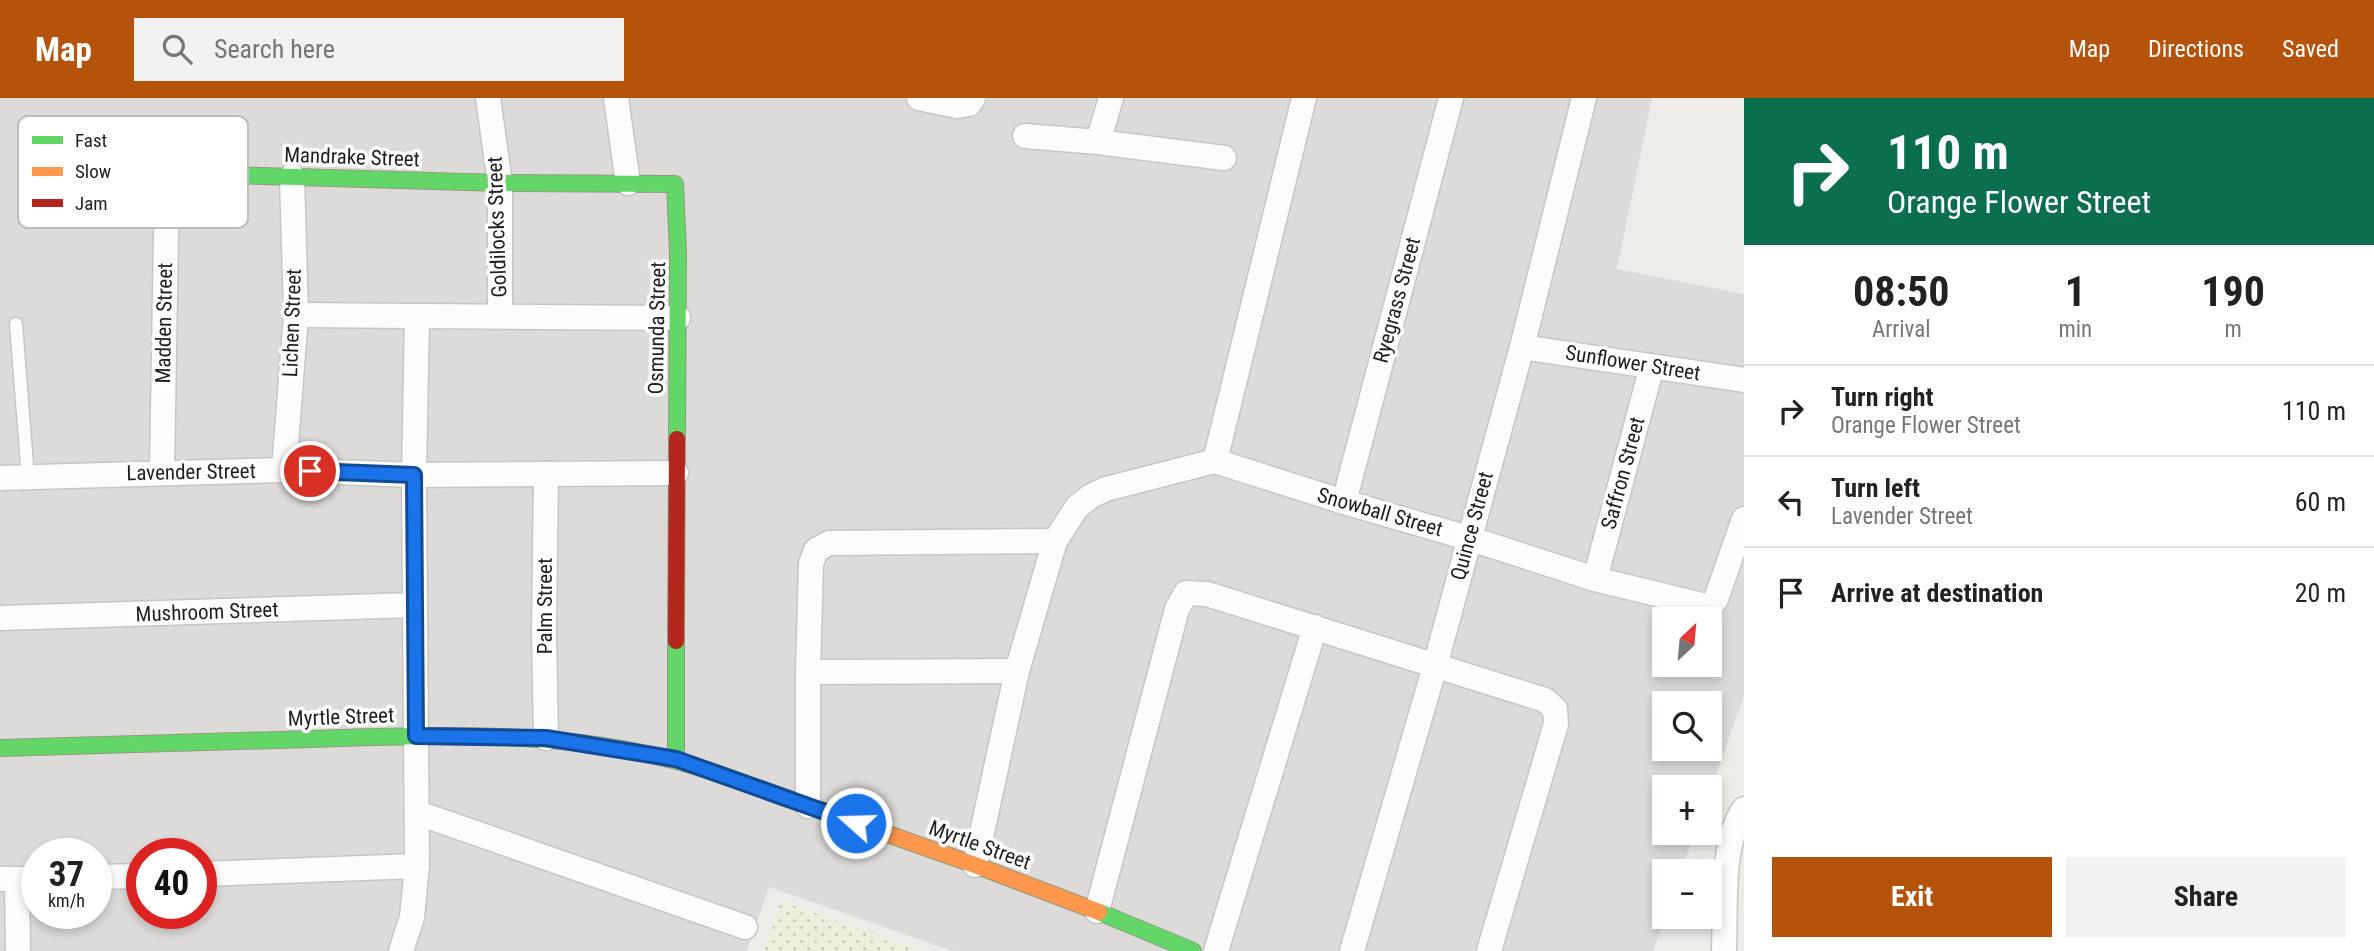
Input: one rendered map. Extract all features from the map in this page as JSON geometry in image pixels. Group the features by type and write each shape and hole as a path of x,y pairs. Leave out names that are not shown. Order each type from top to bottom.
{"street":[{"name":"Goldilocks Street","path":"488,98 499,183 500,315"},
{"path":"616,98 628,183"},
{"path":"919,98 957,106 969,104 973,98"},
{"path":"1098,142 1111,98"},
{"path":"975,865 1017,671 1055,541 1077,507 1091,496 1106,489 1214,461 1304,98"},
{"name":"Ryegrass Street","path":"1344,502 1451,98"},
{"name":"Quince Street","path":"1352,951 1435,666 1522,347 1578,99"},
{"path":"1025,135 1224,158"},
{"name":"Mandrake Street","path":"248,175 499,183 676,184"},
{"name":"Lichen Street","path":"284,470 296,315 292,176"},
{"name":"Osmunda Street","path":"676,184 676,759"},
{"name":"Madden Street","path":"162,472 166,228"},
{"path":"296,315 678,317"},
{"path":"407,949 412,918 418,813 414,606 417,316"},
{"name":"Sunflower Street","path":"1522,347 1744,380"},
{"name":"Saffron Street","path":"1595,579 1652,366"},
{"name":"Snowball Street","path":"1214,461 1595,579 1710,607 1716,599 1744,519"},
{"name":"Lavender Street","path":"0,478 284,470 414,475 676,473"},
{"name":"Palm Street","path":"546,474 546,738"},
{"path":"808,806 811,564 816,550 829,543 1055,541"},
{"path":"1097,911 1177,609 1186,593 1206,594 1545,700 1555,709 1556,724 1489,951"},
{"name":"Mushroom Street","path":"0,618 414,606"},
{"path":"1216,951 1315,628"},
{"path":"808,672 1017,671"},
{"name":"Myrtle Street","path":"0,748 416,736 546,738 676,759 975,865 1194,951"},
{"path":"1724,951 1728,846 1736,821 1744,809"},
{"path":"418,813 745,926"},
{"path":"217,873 416,866"},
{"path":"18,879 18,951"}],"lane":[{"path":"16,324 28,478"}],"shaded area":[{"path":"0,98 1652,98 1617,269 1744,294 1744,696 1722,758 1722,691 1652,691 1652,761 1721,761 1716,775 1652,775 1652,845 1691,845 1685,859 1652,859 1652,929 1661,929 1653,951 953,951 769,887 747,951 0,951"}],"green space":[{"path":"781,901 922,951 764,951"}],"traffic: fast":[{"path":"248,176 500,183 675,184 678,252 677,439"},
{"path":"676,641 676,759"},
{"path":"0,748 465,736 567,741 617,748 667,758 716,773"},
{"path":"1099,912 1193,951"}],"traffic: slow":[{"path":"716,773 1099,912"}],"traffic: jam":[{"path":"676,641 677,439"}],"route":[{"path":"310,471 414,475 416,736 546,738 676,759 856,823"}]}
